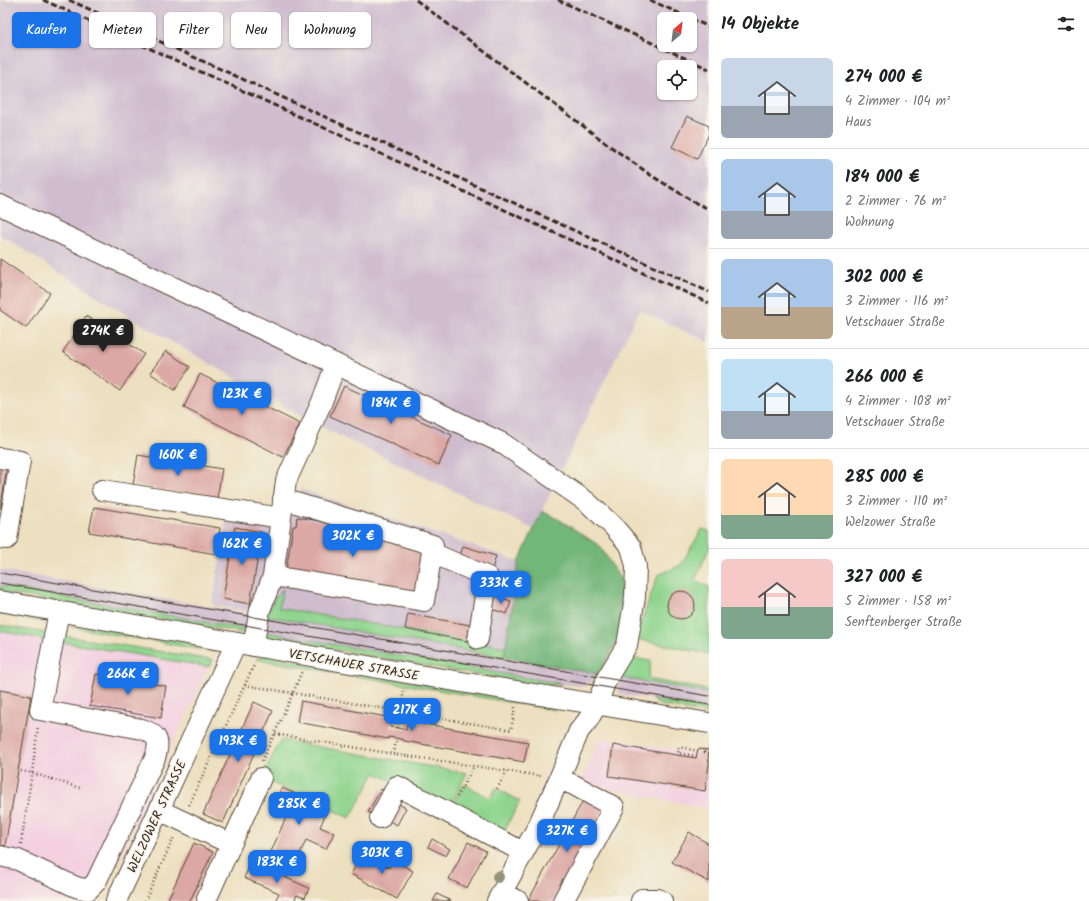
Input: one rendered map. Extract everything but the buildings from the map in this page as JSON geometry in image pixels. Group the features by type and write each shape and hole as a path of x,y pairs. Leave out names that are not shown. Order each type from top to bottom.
{"street":[{"path":"0,205 502,443 587,502 613,526 631,547 636,566 635,597 627,645 607,678 597,704 588,720 579,731 552,778 538,826 523,852 506,898"},
{"name":"WELZOWER STRASSE","path":"116,901 159,810 243,652 273,576 286,481 336,364"},
{"path":"0,458 20,462 7,539 0,538"},
{"path":"102,490 282,509 433,545 424,601 273,576"},
{"path":"432,553 488,576 478,640"},
{"name":"VETSCHAUER STRASSE","path":"0,601 59,611 243,652 407,673 709,723"},
{"path":"9,858 76,887 88,890 96,882 155,758 158,744 156,738 151,732 142,729 40,710 59,611"},
{"path":"207,898 261,778"},
{"path":"552,778 574,786 614,807 563,901"},
{"path":"380,818 397,786 523,852"},
{"path":"159,810 231,844"},
{"path":"641,901 642,899 658,899 662,901"}],"path":[{"path":"145,901 245,686 243,652"},
{"path":"398,728 407,673"},
{"path":"245,686 511,730 515,707"},
{"path":"9,858 32,773 40,710"},
{"path":"275,734 552,778"},
{"path":"394,754 396,738"},
{"path":"697,756 678,753 679,747 698,751"},
{"path":"704,752 709,752"},
{"path":"448,814 474,766"},
{"path":"21,770 80,788"},
{"path":"497,789 507,771"}],"shaded area":[{"path":"0,0 709,0 709,342 639,310 533,529 313,423 143,325 0,235"},
{"path":"300,489 519,561 505,654 212,605 229,505 295,516"},
{"path":"0,570 252,614 246,629 0,586"},
{"path":"266,616 598,674 585,686 562,684 264,632"},
{"path":"0,631 209,667 99,901 0,901"},
{"path":"617,677 709,693 709,709 619,694"},
{"path":"601,738 709,756 709,809 580,783"}],"green space":[{"path":"542,511 560,520 600,546 621,580 621,629 610,655 598,674 504,657 519,561"},
{"path":"702,529 709,531 709,549 695,580 709,587 709,654 635,639 658,575 681,565"},
{"path":"0,586 246,629 244,633 0,592"},
{"path":"283,589 279,608 506,647 504,657 266,616 274,600"},
{"path":"0,609 44,617 45,622 0,614"},
{"path":"76,624 206,645 216,652 71,627"},
{"path":"0,625 46,633 46,640 0,631"},
{"path":"264,632 562,684 541,686 265,637"},
{"path":"65,636 213,660 209,667 61,642"},
{"path":"264,655 550,706 555,710 256,659"},
{"path":"631,658 651,661 648,679 709,690 709,693 617,677"},
{"path":"651,699 709,709 709,714 660,705"},
{"path":"281,740 467,773 449,808 375,773 350,818 261,778"},
{"path":"464,784 490,798 496,788 520,801 502,835 451,808"}],"tram line":[{"path":"0,573 709,696"},
{"path":"0,583 709,705"}],"railway":[{"path":"43,0 709,303"},
{"path":"69,0 709,292"},
{"path":"416,0 607,144 652,176 694,202 709,209"},
{"path":"558,0 709,69"},
{"path":"650,0 709,27"}]}
